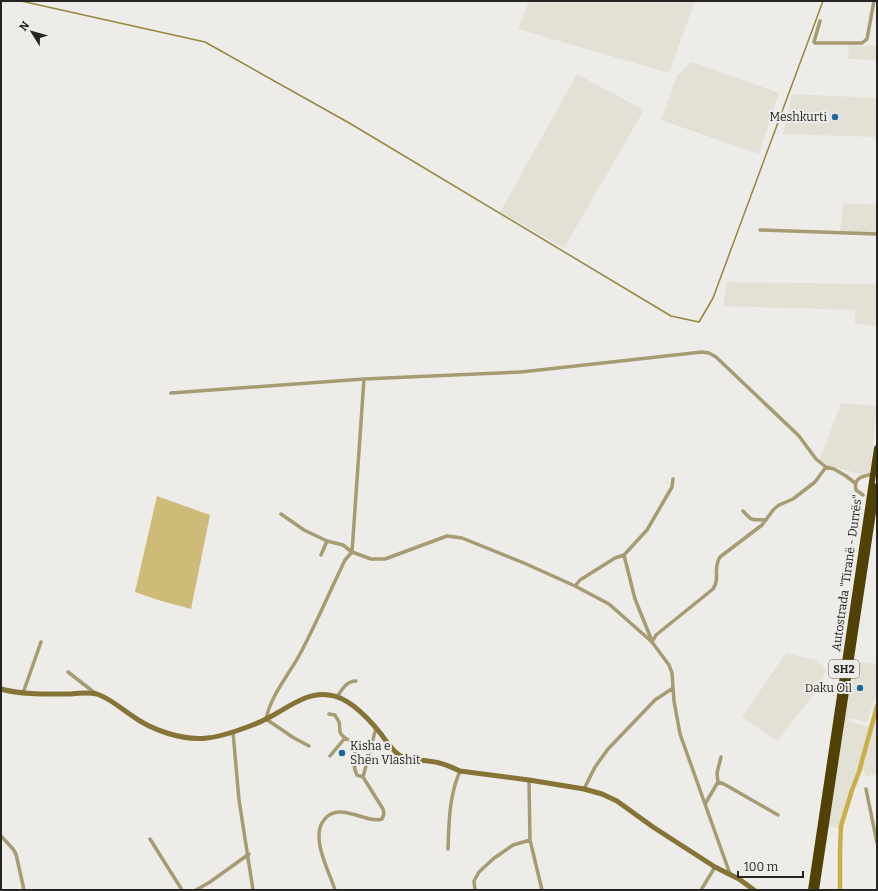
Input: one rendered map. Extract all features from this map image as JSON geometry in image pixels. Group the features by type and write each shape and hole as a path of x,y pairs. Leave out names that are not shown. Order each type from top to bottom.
{"highway":[{"name":"Autostrada \"Tiranë - Durrës\"","path":"811,890 877,448"},
{"name":"Autostrada \"Tiranë - Durrës\"","path":"816,890 875,510 877,486"}],"street":[{"path":"820,21 814,42 862,43 867,39 874,1"},
{"path":"760,230 877,234"},
{"path":"171,393 364,379 520,372 702,352 709,353 716,357 799,436 816,459 826,467 834,469 856,483"},
{"path":"266,719 268,709 276,693 299,655 345,560 352,552 364,379"},
{"path":"652,642 656,635 713,589 717,583 716,564 720,557 762,525 774,509 793,499 815,482 826,467"},
{"path":"863,495 856,490 856,483 858,479 863,476 873,474"},
{"path":"575,586 580,580 615,558 624,555 647,530 672,486 673,479"},
{"path":"744,510 750,519 766,520"},
{"path":"281,514 304,530 327,541 342,545 352,552 371,559 385,559 405,553 447,536 462,538 524,562 609,604 652,642 669,665 672,673 676,719 680,734 730,874"},
{"path":"321,555 327,541"},
{"path":"624,555 635,599 650,633 652,642"},
{"path":"23,693 41,642"},
{"path":"68,672 89,690 98,694 135,718 167,733 185,738 208,738 233,732 266,719 308,697 320,694 330,694 362,713 376,727 394,750 403,757 430,761 449,766 460,771 529,780 584,789 602,794 616,801 715,867 730,874 754,890"},
{"path":"337,697 345,686 352,681 356,681"},
{"path":"584,789 595,766 608,749 655,700 673,688"},
{"path":"1,689 23,693 98,694"},
{"path":"329,714 335,715 339,721 339,730 341,735 355,746 356,752 353,762 354,770 357,775 363,777 384,814 382,819 377,820 349,813 333,812 327,816 320,829 319,841 321,852 335,890"},
{"path":"266,719 294,738 309,746"},
{"path":"363,777 376,727"},
{"path":"233,732 239,800 249,854 253,890"},
{"path":"330,756 345,738"},
{"path":"705,804 718,782 717,773 721,757"},
{"path":"448,849 452,791 460,771"},
{"path":"529,780 530,840 542,890"},
{"path":"718,782 778,815"},
{"path":"866,789 877,843"},
{"path":"1,836 16,854 24,890"},
{"path":"150,840 182,890"},
{"path":"475,890 474,881 479,872 493,859 513,845 530,840"},
{"path":"196,890 210,882 249,854"},
{"path":"701,890 715,867"}],"shaded area":[{"path":"529,1 695,1 669,73 518,29"},
{"path":"849,45 877,46 877,60 848,59"},
{"path":"692,62 779,93 759,154 661,120 677,75"},
{"path":"577,74 644,110 564,248 500,212"},
{"name":"Meshkurti","path":"792,94 877,98 877,137 783,134"},
{"path":"843,203 877,205 877,233 840,232"},
{"path":"727,282 877,284 877,326 855,324 855,310 723,306"},
{"path":"841,403 877,406 870,472 860,474 827,465 820,459"},
{"path":"157,496 210,515 191,609 135,592"},
{"path":"786,653 816,660 826,670 819,688 777,741 742,717"},
{"path":"852,661 877,664 877,693 867,722 849,718 848,721 873,728 877,713 877,774 866,777 864,772 858,770 847,799 839,828 828,826"}],"waterway":[{"path":"21,1 205,42 351,124 671,316 699,322 713,298 823,1"},
{"path":"840,890 841,826 859,772 877,706"}],"place":[{"name":"Meshkurti","path":"835,117"},
{"name":"Daku Oil","path":"860,688"},
{"name":"Kisha e Shën Vlashit","path":"342,753"}]}
